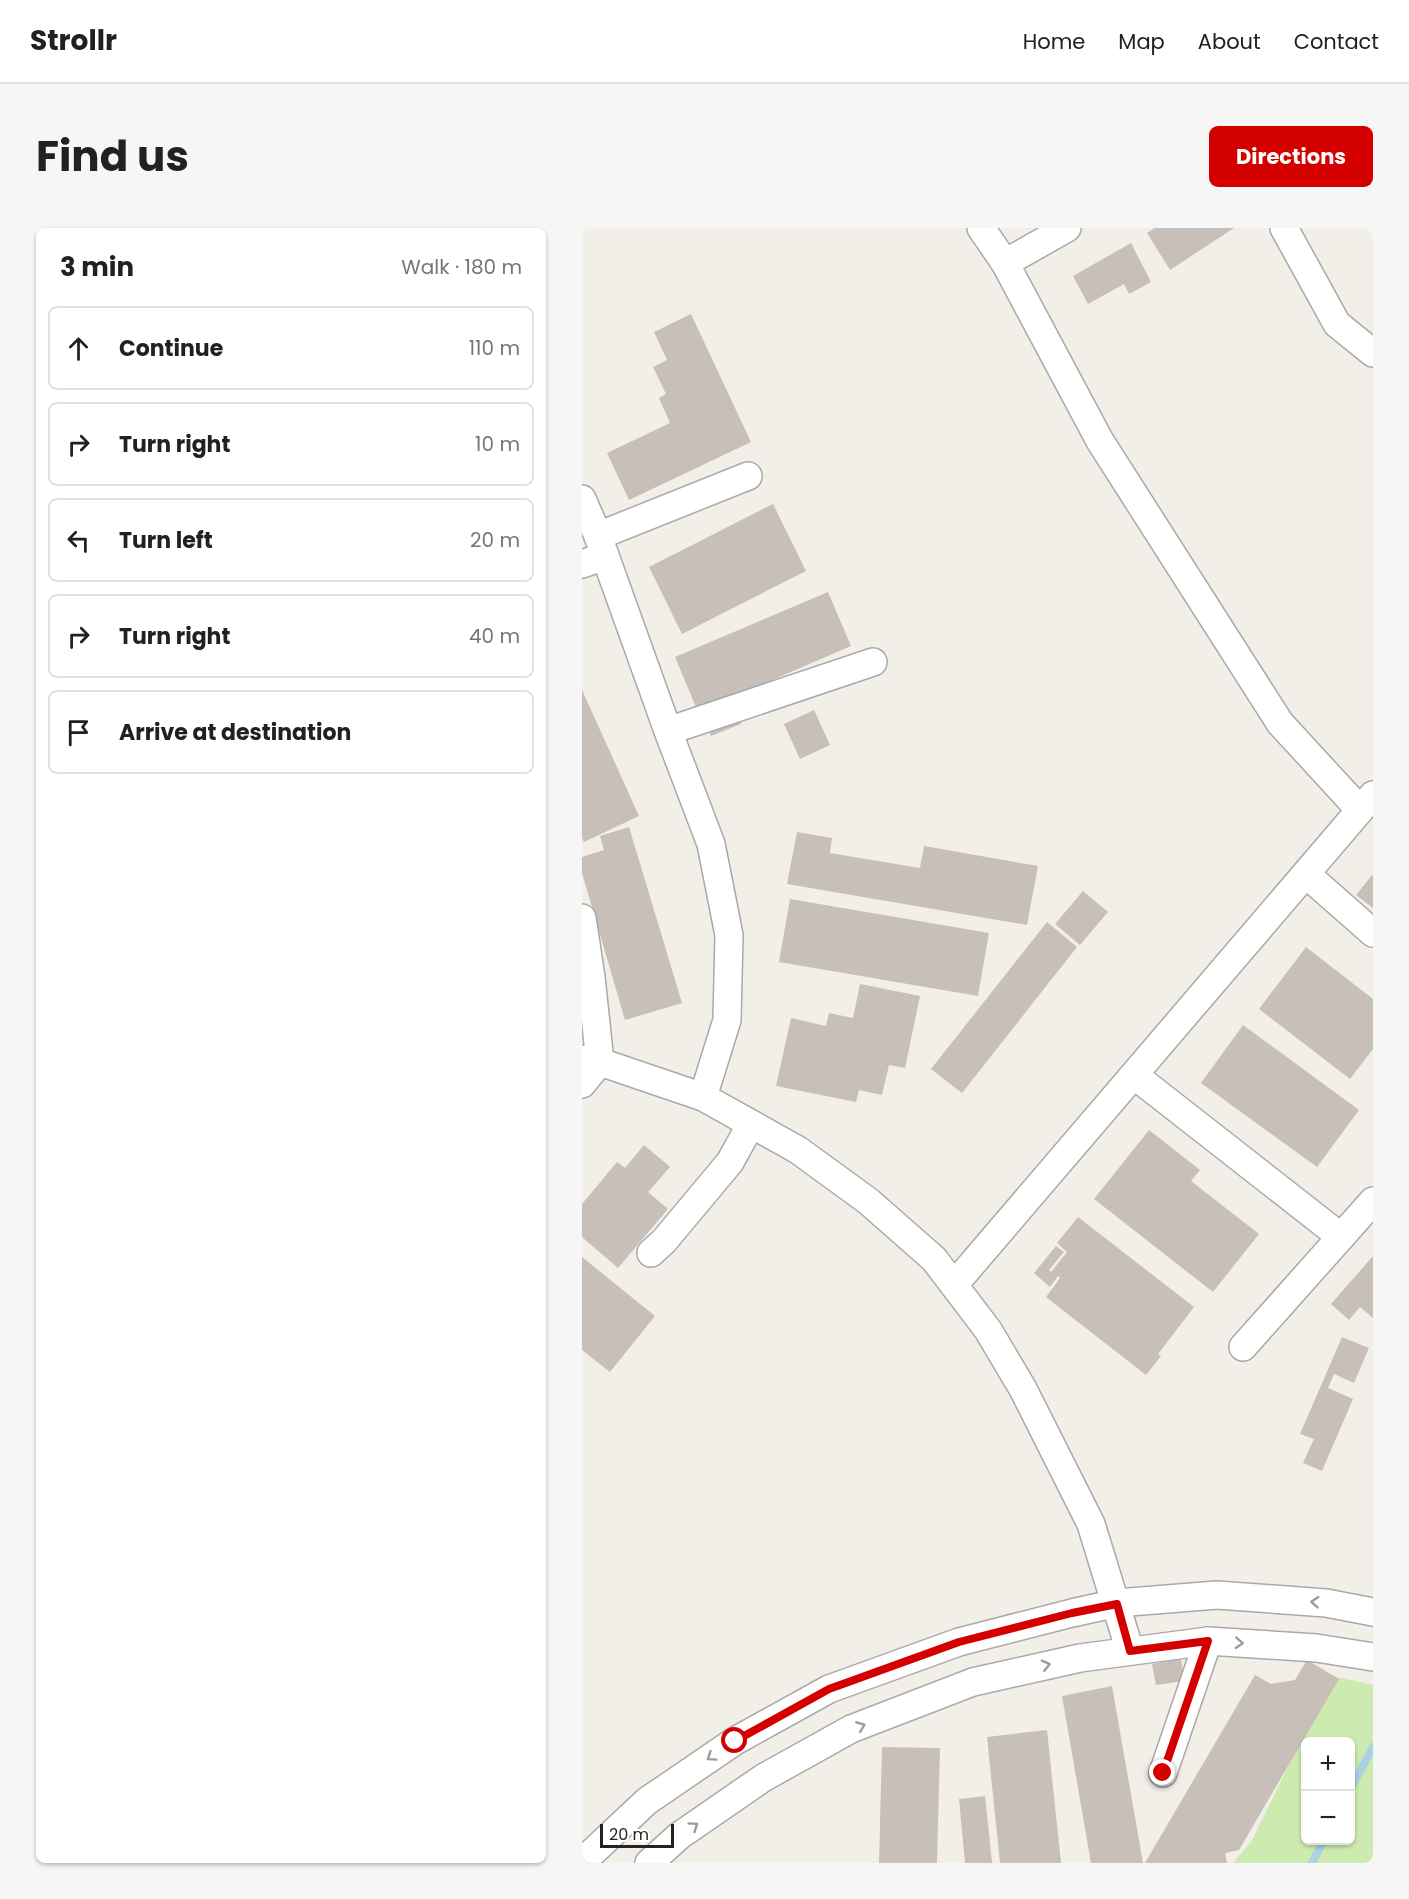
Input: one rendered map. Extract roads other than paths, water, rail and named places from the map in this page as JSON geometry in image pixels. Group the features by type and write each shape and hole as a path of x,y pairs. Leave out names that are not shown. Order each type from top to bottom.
{"street":[{"path":"954,1285 1366,803 1280,723 1100,441 1005,263 981,228"},
{"path":"1005,263 1067,228"},
{"path":"1284,228 1337,324 1373,353"},
{"path":"595,552 748,476"},
{"path":"582,499 595,552 711,844 729,935 727,1020 703,1097"},
{"path":"668,731 873,662"},
{"path":"1306,874 1373,933"},
{"path":"582,918 591,977 591,1061 582,1084"},
{"path":"591,1061 703,1097 798,1150 868,1201 934,1259 988,1330 1023,1389 1090,1524 1130,1651"},
{"path":"1134,1075 1341,1237"},
{"path":"651,1253 664,1241 730,1162 751,1124"},
{"path":"1243,1347 1373,1201"},
{"path":"582,1862 647,1801 735,1741 829,1689 959,1642 1117,1604 1218,1595 1326,1603 1373,1612"},
{"path":"1163,1773 1208,1641"},
{"path":"649,1863 679,1836 763,1778 851,1729 973,1682 1080,1658 1208,1641 1316,1648 1373,1657"}],"waterway":[{"path":"1355,1781 1373,1747"},
{"path":"1312,1863 1321,1845"}]}
